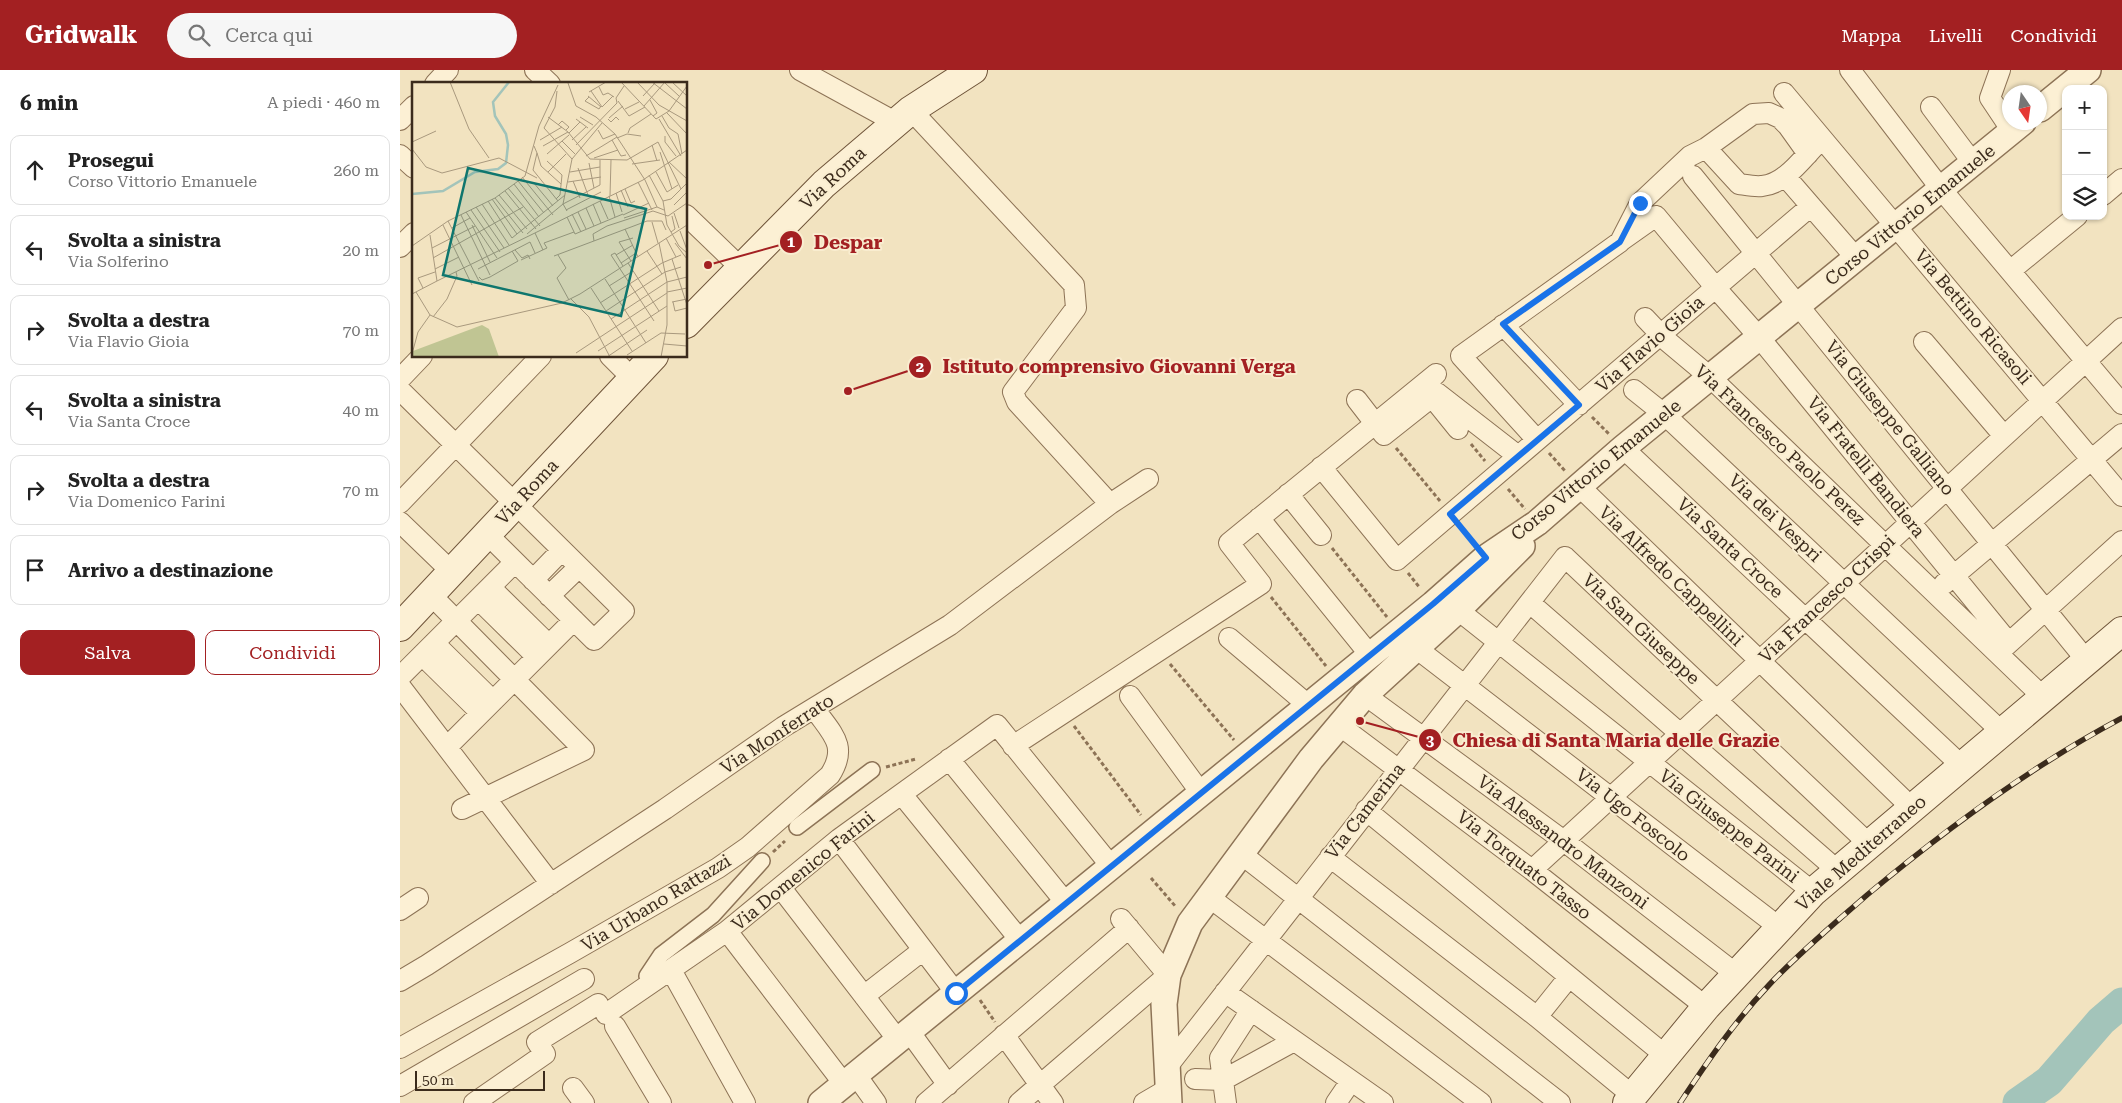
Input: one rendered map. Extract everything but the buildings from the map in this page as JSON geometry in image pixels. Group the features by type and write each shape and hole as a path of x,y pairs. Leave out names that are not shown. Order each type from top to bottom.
{"main road":[{"name":"Via Roma","path":"688,322 824,184 903,116 973,70"},
{"name":"Via Roma","path":"400,627 652,358"},
{"name":"Viale Mediterraneo","path":"1630,1100 1706,1007 1813,892 2122,631"}],"street":[{"path":"437,82 448,70"},
{"path":"535,70 548,82"},
{"path":"800,70 903,116 1074,285 1076,308 1013,392 1017,402 1110,504"},
{"path":"1850,70 1941,189 2122,404"},
{"path":"2000,70 1990,98 2002,111"},
{"path":"2047,103 2088,70"},
{"name":"Via Bettino Ricasoli","path":"1784,93 2122,496"},
{"path":"1931,107 1973,163"},
{"path":"400,120 412,108"},
{"path":"1537,440 1461,356 1503,324 1620,242 1640,203 1690,156 1706,148 1753,114 1769,113 1780,118 1808,154"},
{"name":"Corso Vittorio Emanuele","path":"821,1103 1433,604 1486,558 1537,523 1578,485 1664,414 2013,130"},
{"path":"1706,148 1739,184 1760,187 1772,184 1785,176 1822,139"},
{"path":"400,155 412,166"},
{"name":"Via Giuseppe Galliano","path":"1693,176 2087,661"},
{"path":"1785,176 1856,258"},
{"path":"2107,192 2122,179"},
{"path":"1717,204 1739,184"},
{"name":"Via Flavio Gioia","path":"1397,560 1579,405 1664,338 1756,253 1811,206"},
{"name":"Via Fratelli Bandiera","path":"1620,242 1656,216 1759,337 1954,575 2003,648"},
{"path":"688,217 742,269"},
{"path":"2010,271 2072,220"},
{"path":"400,247 412,235"},
{"name":"Via Francesco Paolo Perez","path":"1645,318 1664,338 1710,377 1934,592 2003,648 2043,697"},
{"path":"1503,324 1579,405"},
{"name":"Via Francesco Crispi","path":"1532,870 2122,328"},
{"path":"1924,342 2004,436"},
{"path":"400,379 420,358"},
{"path":"400,502 539,358"},
{"path":"612,358 632,378"},
{"path":"1380,429 1436,374"},
{"path":"400,390 624,611 594,640 487,534"},
{"name":"Via dei Vespri","path":"1634,390 1664,414 2002,732"},
{"path":"1111,866 1014,746 1261,584 1229,544 1321,467 1437,393 1518,456"},
{"path":"1432,397 1458,429"},
{"path":"1357,400 1380,429"},
{"path":"1934,592 2122,434"},
{"name":"Via Santa Croce","path":"1623,448 1962,766"},
{"path":"1321,467 1397,560"},
{"name":"Via Monferrato","path":"400,981 665,809 783,727 950,625 1110,504 1148,479"},
{"name":"Via Alfredo Cappellini","path":"1578,485 1912,808"},
{"path":"1288,494 1321,535"},
{"path":"1259,518 1370,655"},
{"path":"400,522 452,572"},
{"path":"1144,1103 1168,1086 1164,1004 1168,975 1190,923 1311,759 1365,695 1458,610 1518,551 1537,523"},
{"path":"2003,648 2122,541"},
{"path":"533,580 562,550"},
{"name":"Via Camerina","path":"1168,1086 1225,992 1566,557"},
{"name":"Via San Giuseppe","path":"1566,557 1869,844"},
{"path":"400,677 515,562"},
{"path":"550,596 579,566"},
{"path":"484,593 543,651"},
{"path":"431,595 584,750 462,809"},
{"path":"1530,603 1837,870"},
{"name":"Via Giuseppe Parini","path":"1458,610 1813,892"},
{"path":"447,747 574,620"},
{"path":"1229,638 1308,705"},
{"name":"Via Ugo Foscolo","path":"1416,648 1779,927"},
{"path":"428,649 487,707"},
{"path":"400,686 551,884"},
{"name":"Via Alessandro Manzoni","path":"1365,695 1564,841 1736,974"},
{"path":"1130,696 1201,793"},
{"name":"Via Urbano Rattazzi","path":"400,1048 570,954 718,868 748,847 830,775 838,763 839,750 833,735 814,708"},
{"name":"Via Domenico Farini","path":"474,1103 545,1054 537,1042 606,1015 727,931 839,840 997,725 1014,746"},
{"name":"Via Torquato Tasso","path":"1339,725 1532,870 1706,1007"},
{"path":"949,759 1066,903"},
{"path":"797,827 872,770"},
{"path":"908,802 1020,940"},
{"path":"1366,810 1666,1056"},
{"path":"839,840 923,950 962,988"},
{"path":"1240,853 1560,1103"},
{"path":"1330,857 1537,1017 1630,1100"},
{"path":"647,976 661,955 714,915 762,861"},
{"path":"781,888 864,996 948,1084"},
{"path":"1209,897 1481,1103"},
{"path":"400,910 418,898"},
{"path":"926,1103 1004,1035 1125,923 1168,975"},
{"path":"727,931 850,1079 876,1103"},
{"path":"864,996 923,950"},
{"path":"670,970 745,1103"},
{"path":"1019,1103 1168,975"},
{"path":"1537,1017 1569,977"},
{"path":"400,1086 584,979"},
{"path":"1225,992 1383,1103"},
{"path":"1226,1103 1220,1058 1251,1010"},
{"path":"606,1015 661,1103"},
{"path":"1004,1035 1053,1103"},
{"path":"1195,1079 1223,1080 1294,1041"},
{"path":"1336,1103 1351,1081"}],"path":[{"path":"1579,405 1623,448"},
{"path":"1380,429 1486,558"},
{"path":"1458,429 1537,523"},
{"path":"1537,440 1578,485"},
{"path":"1321,535 1398,631"},
{"path":"1397,560 1433,604"},
{"path":"1261,584 1338,681"},
{"path":"1159,650 1247,755"},
{"path":"1064,713 1154,831"},
{"path":"872,770 920,758 949,759"},
{"path":"1151,878 1190,923"},
{"path":"962,988 1004,1035"}],"waterway":[{"path":"2018,1103 2049,1081 2101,1021 2122,1003"}],"railway":[{"path":"1680,1103 1722,1042 1769,985 1867,895 1959,822 1990,800 2055,757 2122,718"}],"place":[{"name":"Despar","path":"708,265"},
{"name":"Istituto comprensivo Giovanni Verga","path":"848,391"},
{"name":"Chiesa di Santa Maria delle Grazie","path":"1360,721"}],"route":[{"path":"956,993 1433,604 1486,558 1450,514 1579,405 1503,324 1620,242 1627,225 1640,203"}]}
